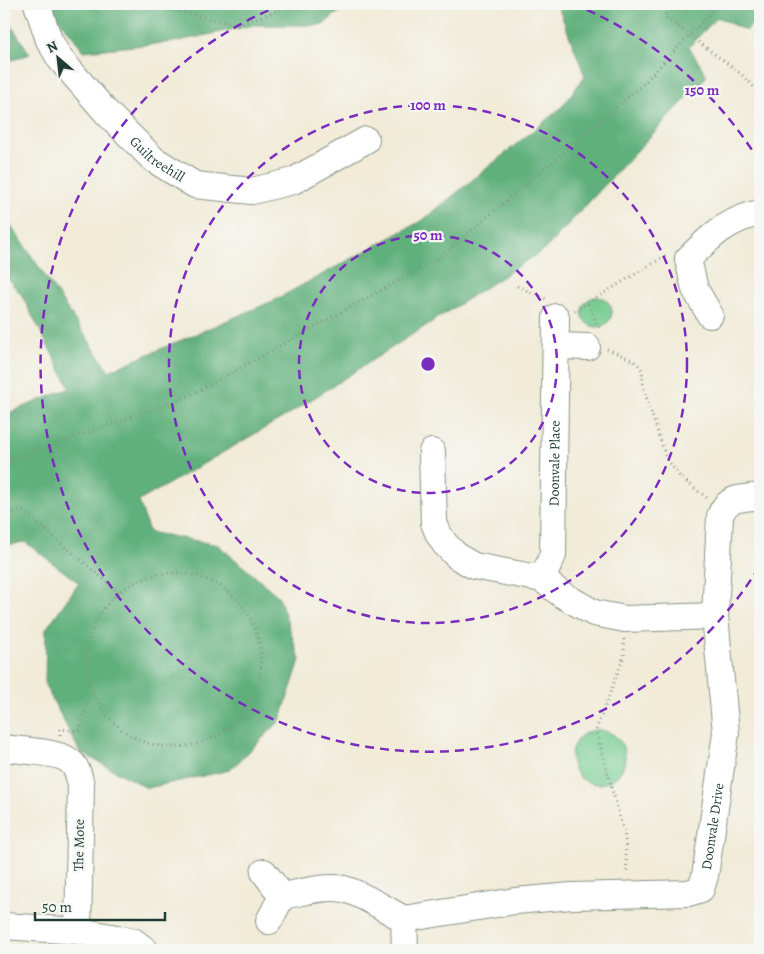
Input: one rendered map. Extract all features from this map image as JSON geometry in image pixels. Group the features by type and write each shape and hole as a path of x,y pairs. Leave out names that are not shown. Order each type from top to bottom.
{"street":[{"name":"Guiltreehill","path":"37,4 49,40 60,59 100,105 153,159 195,185 252,191 293,181 366,140"},
{"path":"710,315 679,256 748,215 760,213"},
{"name":"Doonvale Place","path":"542,579 553,555 556,346 559,309"},
{"path":"556,346 597,341"},
{"path":"432,452 434,523 445,544 458,557 474,566 542,579 561,594 594,613 625,619 715,616"},
{"path":"723,506 733,500 760,496"},
{"name":"Doonvale Drive","path":"404,919 515,901 572,896 688,893 701,889 704,883 726,733 715,616 720,516 723,506"},
{"name":"The Mote","path":"4,748 60,756 71,761 78,770 80,785 78,931"},
{"path":"264,872 282,896"},
{"path":"282,896 331,888 344,889 404,919 404,950"},
{"path":"269,921 282,896"},
{"path":"4,926 78,931 133,941 145,950"}],"path":[{"path":"155,4 177,12 238,25 296,4"},
{"path":"668,4 665,17 740,73 760,93"},
{"path":"4,464 189,396 438,259 641,86 719,4"},
{"path":"517,286 559,309 575,311 679,256"},
{"path":"588,304 599,328 597,341 637,364 642,370 644,390 666,458 680,477 715,503 723,506"},
{"path":"4,515 22,510 119,592"},
{"path":"174,572 203,577 229,591 248,613 260,640 262,670 253,698 236,722 212,739 184,748 155,746 127,735 106,715 91,690 86,663 90,636 101,612 119,592 145,577 174,572"},
{"path":"625,619 624,656 596,730 626,837 628,896"},
{"path":"60,729 79,732 91,690"}],"green space":[{"path":"4,4 7,4 6,17 30,54 4,63"},
{"path":"54,4 348,4 323,25 254,25 174,42 84,51 54,13"},
{"path":"557,4 760,4 760,16 746,31 717,17 689,47 707,76 545,249 289,414 139,501 149,532 218,545 279,597 300,660 280,721 230,770 147,788 80,752 45,685 46,629 79,583 25,542 4,546 4,415 70,388 21,294 4,275 4,215 109,371 273,301 423,220 561,108 585,76"},
{"path":"597,297 603,298 611,306 611,318 603,326 597,327 591,326 583,318 582,312 583,306 591,298"},
{"path":"598,730 608,732 617,738 623,747 625,757 623,767 617,776 608,782 598,784 588,782 579,776 573,767 571,757 573,747 579,738 588,732"}]}
